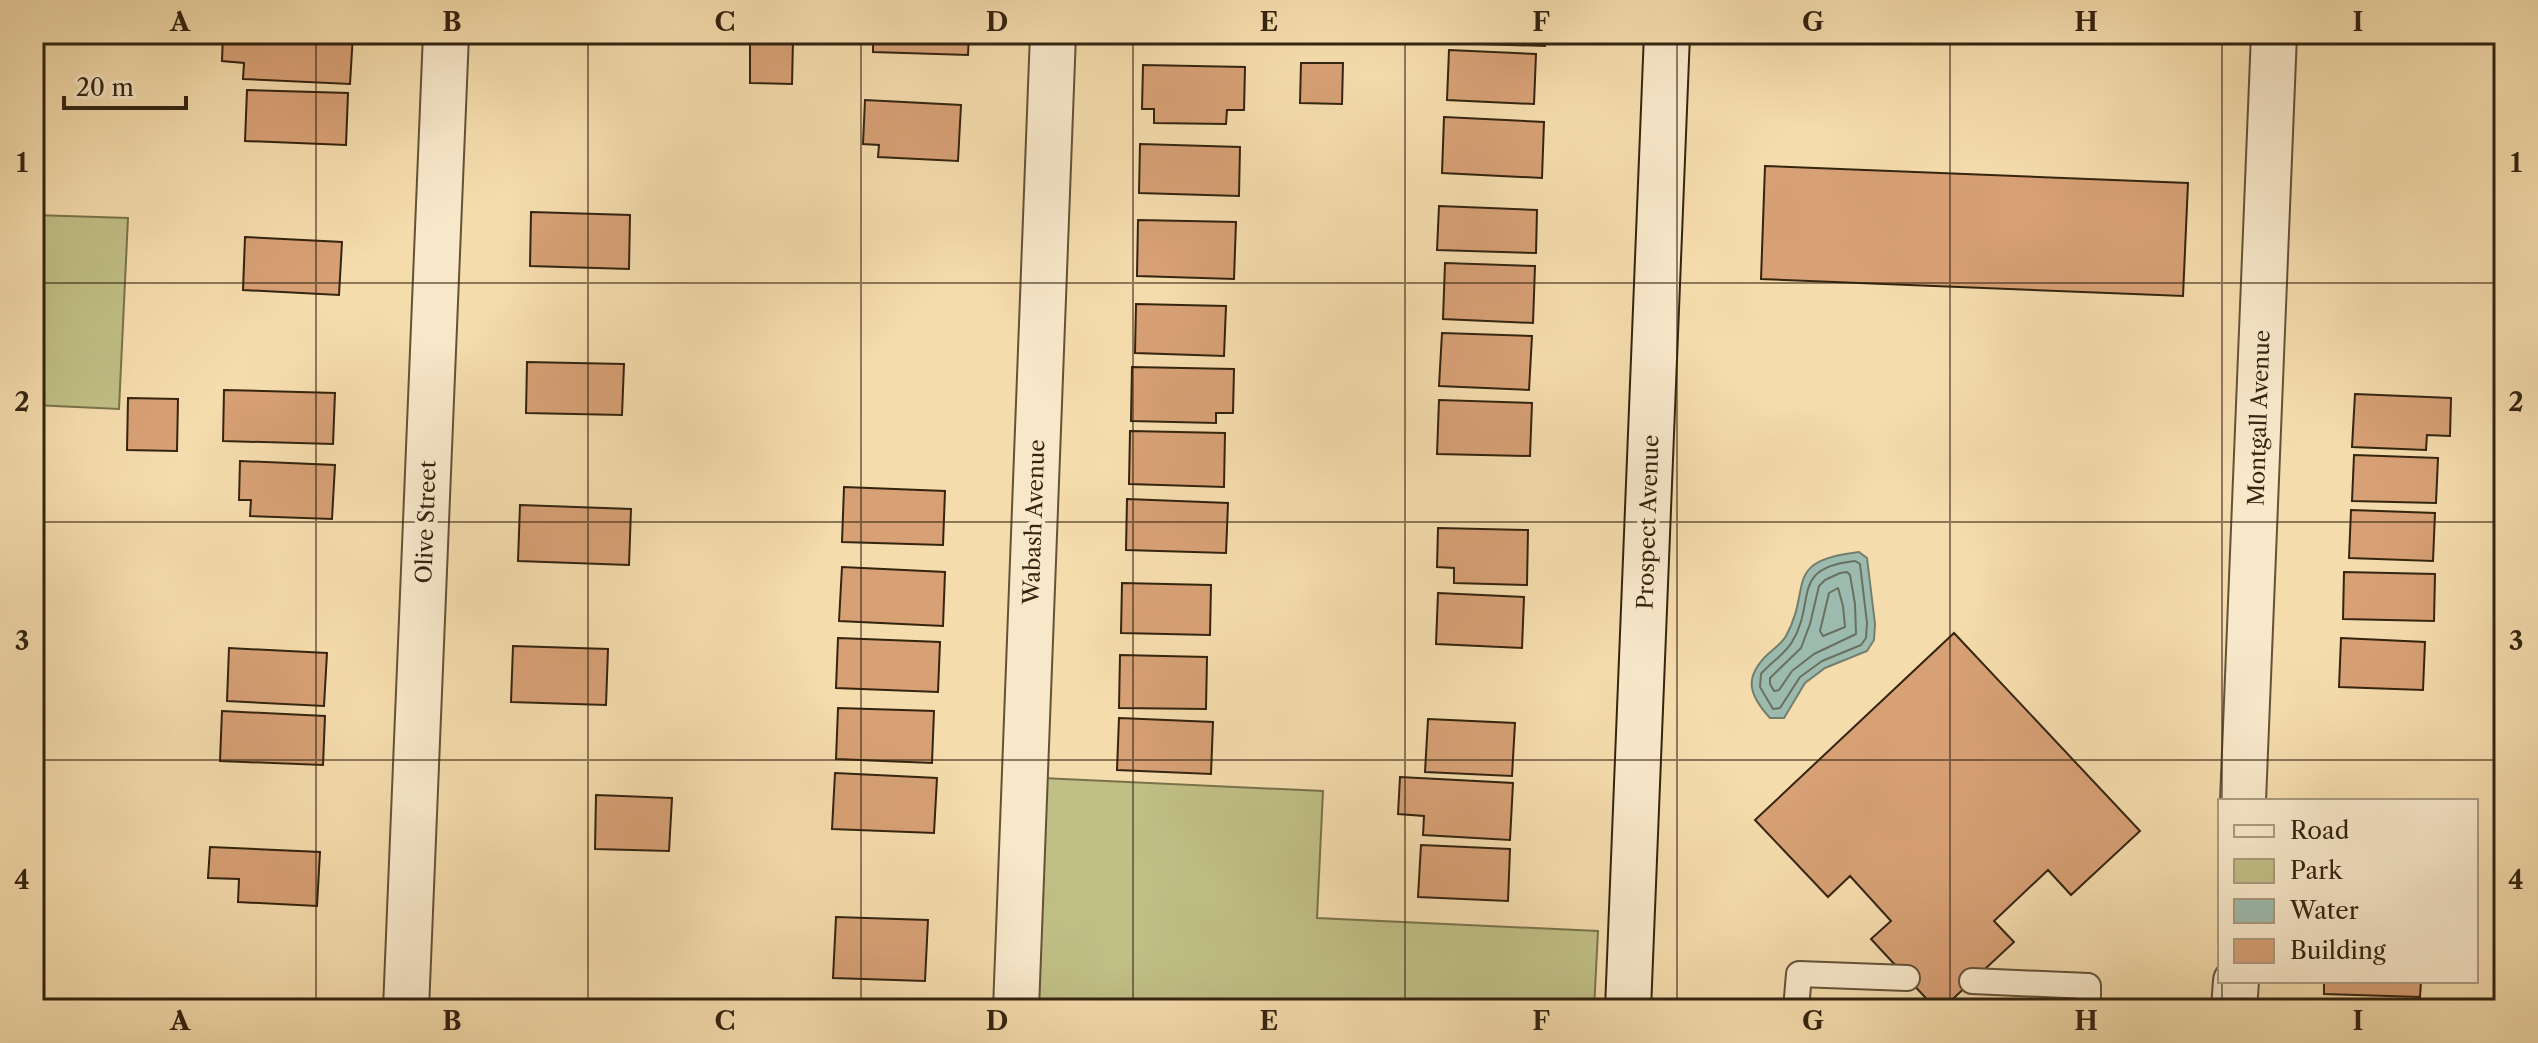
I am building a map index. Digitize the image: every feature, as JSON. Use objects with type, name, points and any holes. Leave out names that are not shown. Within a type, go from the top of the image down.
[{"type":"street","name":"Olive Street","points":[[406,1009],[446,34]]},
{"type":"street","name":"Wabash Avenue","points":[[1016,1009],[1053,34]]},
{"type":"street","name":"Prospect Avenue","points":[[1628,1009],[1667,34]]},
{"type":"street","name":"Montgall Avenue","points":[[2243,799],[2274,34]]},
{"type":"street","points":[[2234,1009],[2236,983]]},
{"type":"lane","points":[[1796,1009],[1799,974],[1907,978]]},
{"type":"lane","points":[[1972,981],[2088,986],[2088,1009]]},
{"type":"green space","points":[[34,215],[128,218],[119,409],[34,405]]},
{"type":"green space","points":[[1042,778],[1323,791],[1317,918],[1598,931],[1594,1009],[1031,1009]]},
{"type":"water","points":[[1859,552],[1867,558],[1874,640],[1867,651],[1825,668],[1805,683],[1784,718],[1770,718],[1753,693],[1752,678],[1760,662],[1786,636],[1794,619],[1803,579],[1818,562]]},
{"type":"building","points":[[223,34],[353,34],[350,84],[243,79],[244,63],[222,61]]},
{"type":"building","points":[[873,34],[969,34],[968,55],[873,52]]},
{"type":"building","points":[[1144,34],[1245,34],[1245,39],[1143,37]]},
{"type":"building","points":[[1450,34],[1546,34],[1545,46],[1449,43]]},
{"type":"building","points":[[750,39],[793,40],[792,84],[750,83]]},
{"type":"building","points":[[1449,50],[1536,54],[1534,104],[1447,100]]},
{"type":"building","points":[[1301,63],[1343,63],[1342,104],[1300,103]]},
{"type":"building","points":[[1143,65],[1245,67],[1244,110],[1227,110],[1226,124],[1154,123],[1154,109],[1142,109]]},
{"type":"building","points":[[247,90],[348,93],[346,145],[245,141]]},
{"type":"building","points":[[865,100],[961,105],[958,161],[878,157],[879,145],[863,144]]},
{"type":"building","points":[[1444,117],[1544,122],[1542,178],[1442,173]]},
{"type":"building","points":[[1140,144],[1240,147],[1239,196],[1139,193]]},
{"type":"building","points":[[1765,166],[2188,183],[2183,296],[1761,279]]},
{"type":"building","points":[[1439,206],[1537,210],[1536,253],[1437,250]]},
{"type":"building","points":[[531,212],[630,215],[629,269],[530,266]]},
{"type":"building","points":[[1138,220],[1236,222],[1234,279],[1137,276]]},
{"type":"building","points":[[245,237],[342,242],[339,295],[243,290]]},
{"type":"building","points":[[1445,263],[1535,266],[1533,323],[1443,319]]},
{"type":"building","points":[[1136,304],[1226,306],[1224,356],[1135,353]]},
{"type":"building","points":[[1442,333],[1532,336],[1529,390],[1439,386]]},
{"type":"building","points":[[527,362],[624,364],[622,415],[526,413]]},
{"type":"building","points":[[1132,367],[1234,369],[1233,413],[1216,413],[1216,423],[1131,421]]},
{"type":"building","points":[[224,390],[335,393],[333,444],[223,441]]},
{"type":"building","points":[[2355,394],[2451,398],[2450,436],[2427,435],[2426,450],[2352,447]]},
{"type":"building","points":[[128,398],[178,399],[177,451],[127,450]]},
{"type":"building","points":[[1439,400],[1532,403],[1530,456],[1437,454]]},
{"type":"building","points":[[1130,431],[1225,433],[1224,487],[1129,484]]},
{"type":"building","points":[[2354,455],[2438,458],[2436,503],[2352,501]]},
{"type":"building","points":[[240,461],[335,465],[332,519],[250,516],[251,500],[239,500]]},
{"type":"building","points":[[844,487],[945,491],[943,545],[842,542]]},
{"type":"building","points":[[1127,499],[1228,503],[1226,553],[1126,550]]},
{"type":"building","points":[[520,505],[631,509],[629,565],[518,561]]},
{"type":"building","points":[[2351,510],[2435,513],[2433,561],[2349,558]]},
{"type":"building","points":[[1438,528],[1528,530],[1527,585],[1454,583],[1454,568],[1437,567]]},
{"type":"building","points":[[842,567],[945,572],[943,626],[839,621]]},
{"type":"building","points":[[2344,572],[2435,574],[2434,621],[2343,619]]},
{"type":"building","points":[[1122,583],[1211,585],[1210,635],[1121,633]]},
{"type":"building","points":[[1438,593],[1524,597],[1522,648],[1436,644]]},
{"type":"building","points":[[1954,633],[2140,831],[2071,895],[2048,870],[1994,921],[2014,942],[1942,1009],[1936,1009],[1871,939],[1891,921],[1850,876],[1828,897],[1755,820]]},
{"type":"building","points":[[838,638],[940,642],[938,692],[836,688]]},
{"type":"building","points":[[2341,638],[2425,642],[2423,690],[2339,687]]},
{"type":"building","points":[[513,646],[608,649],[606,705],[511,702]]},
{"type":"building","points":[[229,648],[327,653],[324,706],[227,701]]},
{"type":"building","points":[[1120,655],[1207,657],[1206,709],[1119,708]]},
{"type":"building","points":[[838,708],[934,711],[932,763],[836,759]]},
{"type":"building","points":[[222,711],[325,716],[323,765],[220,761]]},
{"type":"building","points":[[1119,718],[1213,722],[1211,774],[1117,770]]},
{"type":"building","points":[[1428,719],[1515,723],[1512,776],[1425,772]]},
{"type":"building","points":[[835,773],[937,778],[934,833],[832,829]]},
{"type":"building","points":[[1400,777],[1513,783],[1510,840],[1423,835],[1424,816],[1398,814]]},
{"type":"building","points":[[596,795],[672,798],[669,851],[595,849]]},
{"type":"building","points":[[1421,845],[1510,849],[1508,901],[1418,897]]},
{"type":"building","points":[[210,847],[320,852],[317,906],[238,902],[239,879],[208,878]]},
{"type":"building","points":[[836,917],[928,920],[925,981],[833,978]]},
{"type":"building","points":[[2324,983],[2421,983],[2420,997],[2324,994]]}]
